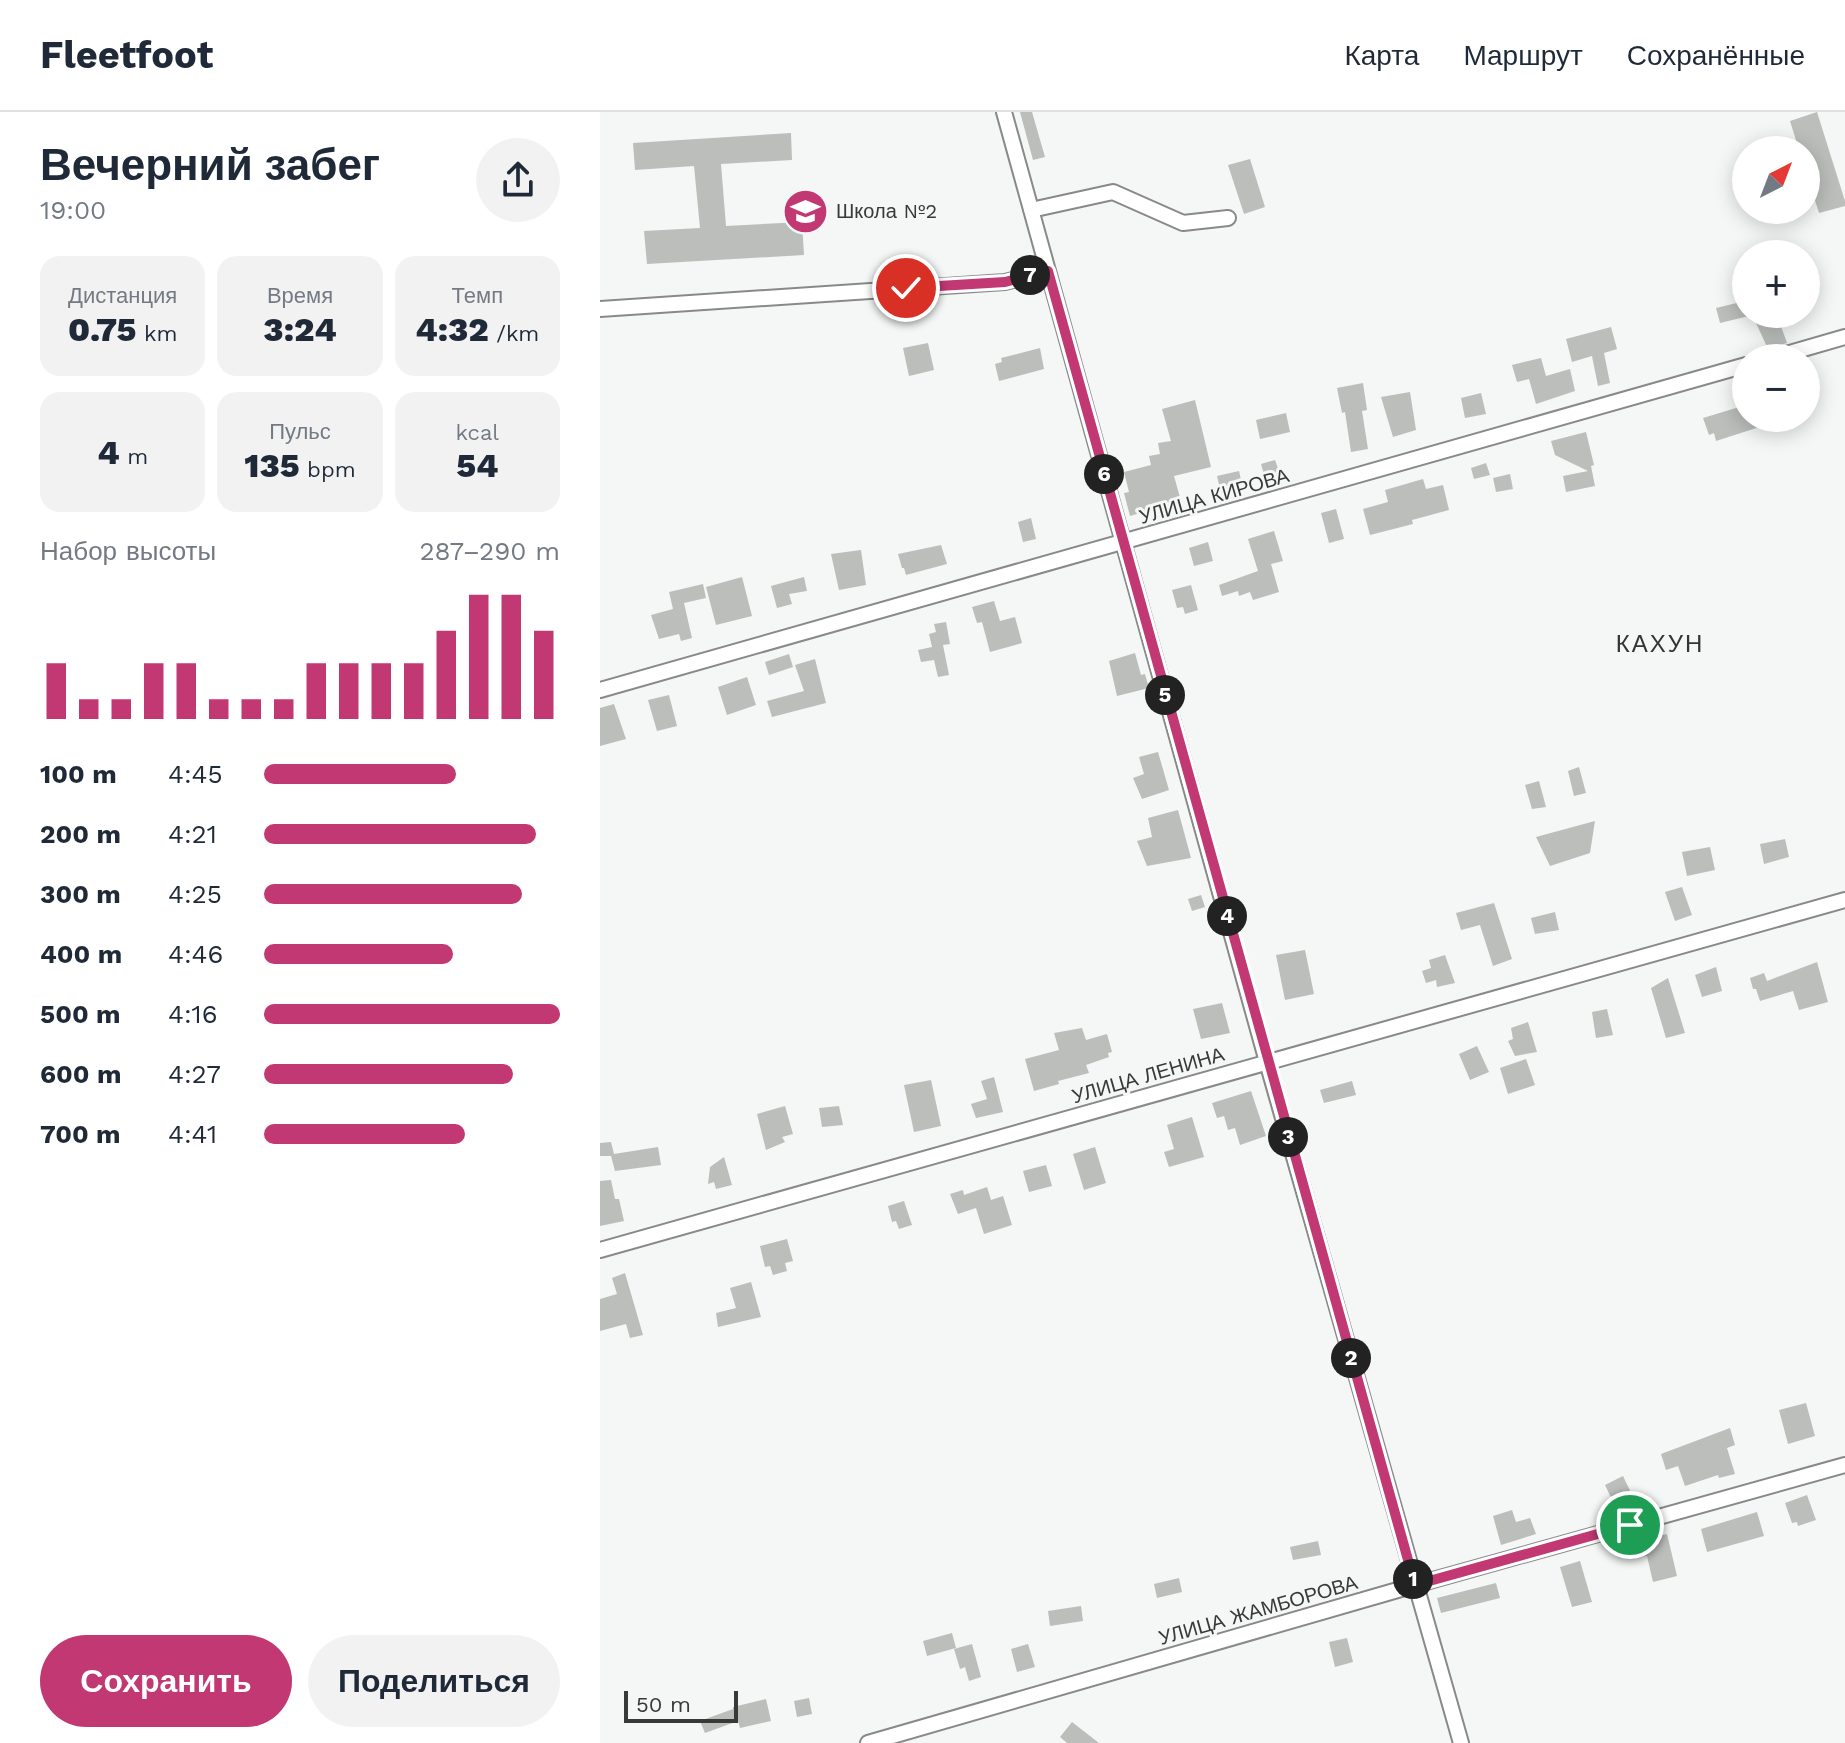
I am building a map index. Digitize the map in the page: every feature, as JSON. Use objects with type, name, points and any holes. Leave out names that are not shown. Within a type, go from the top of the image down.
[{"type":"street","points":[[1004,112],[1267,1062],[1461,1743]]},
{"type":"street","points":[[1031,210],[1113,192],[1183,223],[1228,218]]},
{"type":"street","points":[[600,309],[1005,282],[1048,271]]},
{"type":"street","points":[[1820,344],[1845,337]]},
{"type":"street","name":"УЛИЦА КИРОВА","points":[[600,690],[1732,369]]},
{"type":"street","name":"УЛИЦА ЛЕНИНА","points":[[600,1250],[1845,900]]},
{"type":"street","name":"УЛИЦА ЖАМБОРОВА","points":[[868,1743],[1845,1465]]},
{"type":"building","points":[[1020,112],[1032,112],[1045,157],[1033,160]]},
{"type":"building","points":[[1817,112],[1845,206],[1820,213],[1820,136],[1795,136],[1790,121]]},
{"type":"building","points":[[791,133],[792,160],[721,164],[726,226],[802,222],[804,255],[647,264],[644,231],[700,228],[694,166],[635,170],[633,143]]},
{"type":"building","points":[[1250,159],[1265,207],[1244,214],[1228,165]]},
{"type":"building","points":[[1732,304],[1732,320],[1720,323],[1716,308]]},
{"type":"building","points":[[1611,327],[1617,349],[1604,353],[1610,383],[1598,386],[1592,356],[1572,362],[1566,339]]},
{"type":"building","points":[[1758,328],[1782,328],[1787,343],[1766,344]]},
{"type":"building","points":[[928,343],[934,370],[909,376],[903,348]]},
{"type":"building","points":[[1040,348],[1044,369],[999,381],[995,364],[1002,362],[1001,358]]},
{"type":"building","points":[[1541,358],[1546,376],[1570,369],[1575,391],[1536,404],[1529,379],[1517,382],[1512,365]]},
{"type":"building","points":[[1363,383],[1367,410],[1362,411],[1368,449],[1351,452],[1345,412],[1342,413],[1337,388]]},
{"type":"building","points":[[1410,392],[1416,430],[1393,437],[1381,397]]},
{"type":"building","points":[[1481,393],[1486,414],[1465,418],[1461,398]]},
{"type":"building","points":[[1195,400],[1211,467],[1174,476],[1181,501],[1130,516],[1124,493],[1129,492],[1124,472],[1151,465],[1149,456],[1160,454],[1158,443],[1171,441],[1162,409]]},
{"type":"building","points":[[1732,409],[1732,432],[1744,432],[1716,441],[1714,433],[1709,435],[1703,418]]},
{"type":"building","points":[[1286,413],[1290,432],[1260,439],[1256,420]]},
{"type":"building","points":[[1586,432],[1594,465],[1591,466],[1595,486],[1566,492],[1563,476],[1588,471],[1555,455],[1551,441]]},
{"type":"building","points":[[1275,460],[1280,474],[1265,478],[1261,464]]},
{"type":"building","points":[[1486,463],[1490,475],[1474,479],[1471,468]]},
{"type":"building","points":[[1239,471],[1242,484],[1220,489],[1217,476]]},
{"type":"building","points":[[1510,474],[1513,489],[1496,492],[1493,478]]},
{"type":"building","points":[[1423,479],[1426,489],[1443,485],[1449,510],[1412,520],[1413,524],[1370,535],[1363,509],[1388,502],[1385,490]]},
{"type":"building","points":[[1336,509],[1344,539],[1329,543],[1321,513]]},
{"type":"building","points":[[1031,518],[1036,539],[1023,542],[1018,522]]},
{"type":"building","points":[[1274,531],[1283,561],[1271,564],[1279,592],[1253,600],[1250,592],[1239,596],[1238,591],[1222,596],[1219,585],[1258,571],[1248,539]]},
{"type":"building","points":[[1208,542],[1213,561],[1194,566],[1189,548]]},
{"type":"building","points":[[941,545],[947,564],[906,575],[898,554]]},
{"type":"building","points":[[861,550],[866,585],[839,590],[831,554]]},
{"type":"building","points":[[742,577],[752,616],[716,625],[706,587]]},
{"type":"building","points":[[804,577],[807,591],[789,594],[792,604],[777,608],[771,586]]},
{"type":"building","points":[[703,584],[706,598],[684,603],[692,638],[681,641],[679,634],[659,639],[651,615],[673,609],[669,592]]},
{"type":"building","points":[[1191,585],[1198,610],[1185,614],[1183,607],[1177,608],[1172,590]]},
{"type":"building","points":[[994,601],[1000,621],[1015,617],[1022,643],[990,652],[982,622],[977,623],[972,607]]},
{"type":"building","points":[[946,622],[950,644],[943,645],[949,675],[938,677],[934,660],[921,662],[918,650],[932,647],[929,634],[936,632],[934,624]]},
{"type":"building","points":[[1135,653],[1141,675],[1145,674],[1149,688],[1117,696],[1109,661]]},
{"type":"building","points":[[789,654],[793,667],[769,675],[765,662]]},
{"type":"building","points":[[815,659],[826,703],[772,717],[767,701],[804,691],[795,665]]},
{"type":"building","points":[[747,677],[756,705],[727,715],[718,687]]},
{"type":"building","points":[[669,695],[677,726],[657,731],[648,700]]},
{"type":"building","points":[[614,704],[626,739],[600,746],[600,708]]},
{"type":"building","points":[[1158,752],[1169,790],[1142,799],[1133,778],[1144,774],[1139,757]]},
{"type":"building","points":[[1579,767],[1586,793],[1574,796],[1568,771]]},
{"type":"building","points":[[1539,781],[1546,807],[1532,809],[1525,785]]},
{"type":"building","points":[[1178,810],[1191,858],[1147,866],[1137,841],[1152,837],[1148,818]]},
{"type":"building","points":[[1595,821],[1590,853],[1550,866],[1536,837]]},
{"type":"building","points":[[1785,839],[1789,857],[1764,864],[1760,844]]},
{"type":"building","points":[[1710,847],[1715,870],[1687,876],[1682,852]]},
{"type":"building","points":[[1682,887],[1692,915],[1675,921],[1665,892]]},
{"type":"building","points":[[1201,895],[1205,907],[1192,911],[1188,899]]},
{"type":"building","points":[[1494,903],[1512,959],[1493,966],[1480,925],[1461,930],[1456,913]]},
{"type":"building","points":[[1555,912],[1559,930],[1535,934],[1531,918]]},
{"type":"building","points":[[1305,950],[1314,994],[1285,1000],[1276,955]]},
{"type":"building","points":[[1445,955],[1455,983],[1437,987],[1436,980],[1426,983],[1422,971],[1431,968],[1429,960]]},
{"type":"building","points":[[1817,962],[1828,1002],[1799,1010],[1793,991],[1760,1001],[1756,989],[1753,989],[1750,978],[1764,973],[1767,981]]},
{"type":"building","points":[[1716,967],[1722,991],[1702,997],[1695,975]]},
{"type":"building","points":[[1668,978],[1685,1033],[1666,1038],[1651,988]]},
{"type":"building","points":[[1222,1003],[1230,1033],[1201,1039],[1193,1009]]},
{"type":"building","points":[[1607,1009],[1613,1035],[1596,1038],[1592,1012]]},
{"type":"building","points":[[1528,1022],[1537,1052],[1515,1056],[1508,1041],[1513,1039],[1511,1028]]},
{"type":"building","points":[[1082,1028],[1086,1040],[1107,1034],[1112,1052],[1108,1053],[1109,1057],[1086,1065],[1089,1073],[1034,1091],[1025,1059],[1059,1050],[1054,1033]]},
{"type":"building","points":[[1477,1046],[1489,1072],[1470,1080],[1459,1054]]},
{"type":"building","points":[[1526,1059],[1535,1085],[1508,1094],[1500,1068]]},
{"type":"building","points":[[994,1077],[1003,1112],[976,1118],[971,1104],[987,1099],[981,1081]]},
{"type":"building","points":[[931,1080],[941,1126],[914,1132],[904,1085]]},
{"type":"building","points":[[1352,1081],[1356,1095],[1324,1103],[1320,1090]]},
{"type":"building","points":[[1251,1091],[1266,1136],[1240,1145],[1235,1128],[1228,1130],[1224,1116],[1217,1118],[1212,1103]]},
{"type":"building","points":[[785,1106],[793,1134],[782,1137],[785,1142],[766,1150],[757,1114]]},
{"type":"building","points":[[839,1106],[843,1125],[822,1127],[819,1108]]},
{"type":"building","points":[[1192,1117],[1204,1157],[1169,1167],[1164,1152],[1174,1149],[1167,1125]]},
{"type":"building","points":[[611,1142],[614,1154],[658,1147],[661,1165],[615,1171],[611,1156],[600,1156],[600,1143]]},
{"type":"building","points":[[1095,1147],[1106,1183],[1084,1190],[1073,1154]]},
{"type":"building","points":[[724,1157],[732,1185],[716,1189],[714,1182],[708,1184],[710,1167]]},
{"type":"building","points":[[1046,1165],[1052,1186],[1029,1192],[1023,1171]]},
{"type":"building","points":[[611,1180],[624,1221],[600,1226],[600,1181]]},
{"type":"building","points":[[987,1187],[991,1200],[1003,1196],[1012,1225],[984,1234],[976,1208],[958,1214],[950,1194],[963,1190],[964,1195]]},
{"type":"building","points":[[904,1201],[912,1225],[899,1229],[896,1221],[892,1222],[888,1206]]},
{"type":"building","points":[[787,1239],[793,1261],[785,1263],[787,1271],[773,1275],[770,1266],[765,1267],[760,1246]]},
{"type":"building","points":[[625,1273],[643,1335],[630,1338],[626,1324],[600,1331],[600,1299],[617,1294],[612,1278]]},
{"type":"building","points":[[751,1282],[761,1317],[718,1327],[716,1313],[736,1308],[730,1288]]},
{"type":"building","points":[[1806,1403],[1815,1436],[1788,1444],[1779,1410]]},
{"type":"building","points":[[1730,1428],[1735,1445],[1727,1448],[1735,1474],[1719,1478],[1718,1475],[1685,1486],[1678,1466],[1666,1470],[1661,1454]]},
{"type":"building","points":[[1623,1476],[1633,1497],[1615,1506],[1605,1485]]},
{"type":"building","points":[[1807,1495],[1816,1520],[1798,1526],[1797,1522],[1792,1523],[1785,1503]]},
{"type":"building","points":[[1512,1510],[1516,1522],[1530,1518],[1536,1534],[1501,1545],[1493,1516]]},
{"type":"building","points":[[1757,1512],[1764,1536],[1707,1552],[1701,1529]]},
{"type":"building","points":[[1667,1534],[1677,1576],[1653,1582],[1647,1556],[1640,1557],[1636,1542]]},
{"type":"building","points":[[1318,1541],[1321,1555],[1293,1560],[1290,1547]]},
{"type":"building","points":[[1580,1561],[1592,1602],[1572,1607],[1560,1567]]},
{"type":"building","points":[[1179,1578],[1182,1592],[1157,1598],[1154,1584]]},
{"type":"building","points":[[1496,1583],[1500,1598],[1441,1613],[1437,1598]]},
{"type":"building","points":[[1081,1606],[1083,1621],[1050,1626],[1048,1611]]},
{"type":"building","points":[[952,1633],[956,1648],[927,1656],[923,1641]]},
{"type":"building","points":[[1347,1638],[1353,1662],[1335,1667],[1329,1642]]},
{"type":"building","points":[[972,1644],[981,1677],[969,1681],[965,1667],[960,1669],[954,1649]]},
{"type":"building","points":[[1028,1644],[1035,1667],[1017,1672],[1011,1649]]},
{"type":"building","points":[[809,1698],[812,1714],[797,1717],[794,1701]]},
{"type":"building","points":[[766,1699],[771,1721],[740,1728],[738,1721],[705,1733],[700,1721],[733,1707]]},
{"type":"building","points":[[1072,1722],[1099,1743],[1067,1743],[1060,1737]]},
{"type":"place","name":"Школа №2","points":[[805,211]]},
{"type":"district","name":"КАХУН","points":[[1660,644]]},
{"type":"route","points":[[906,288],[1005,282],[1048,271],[1415,1585],[1630,1525]]}]
